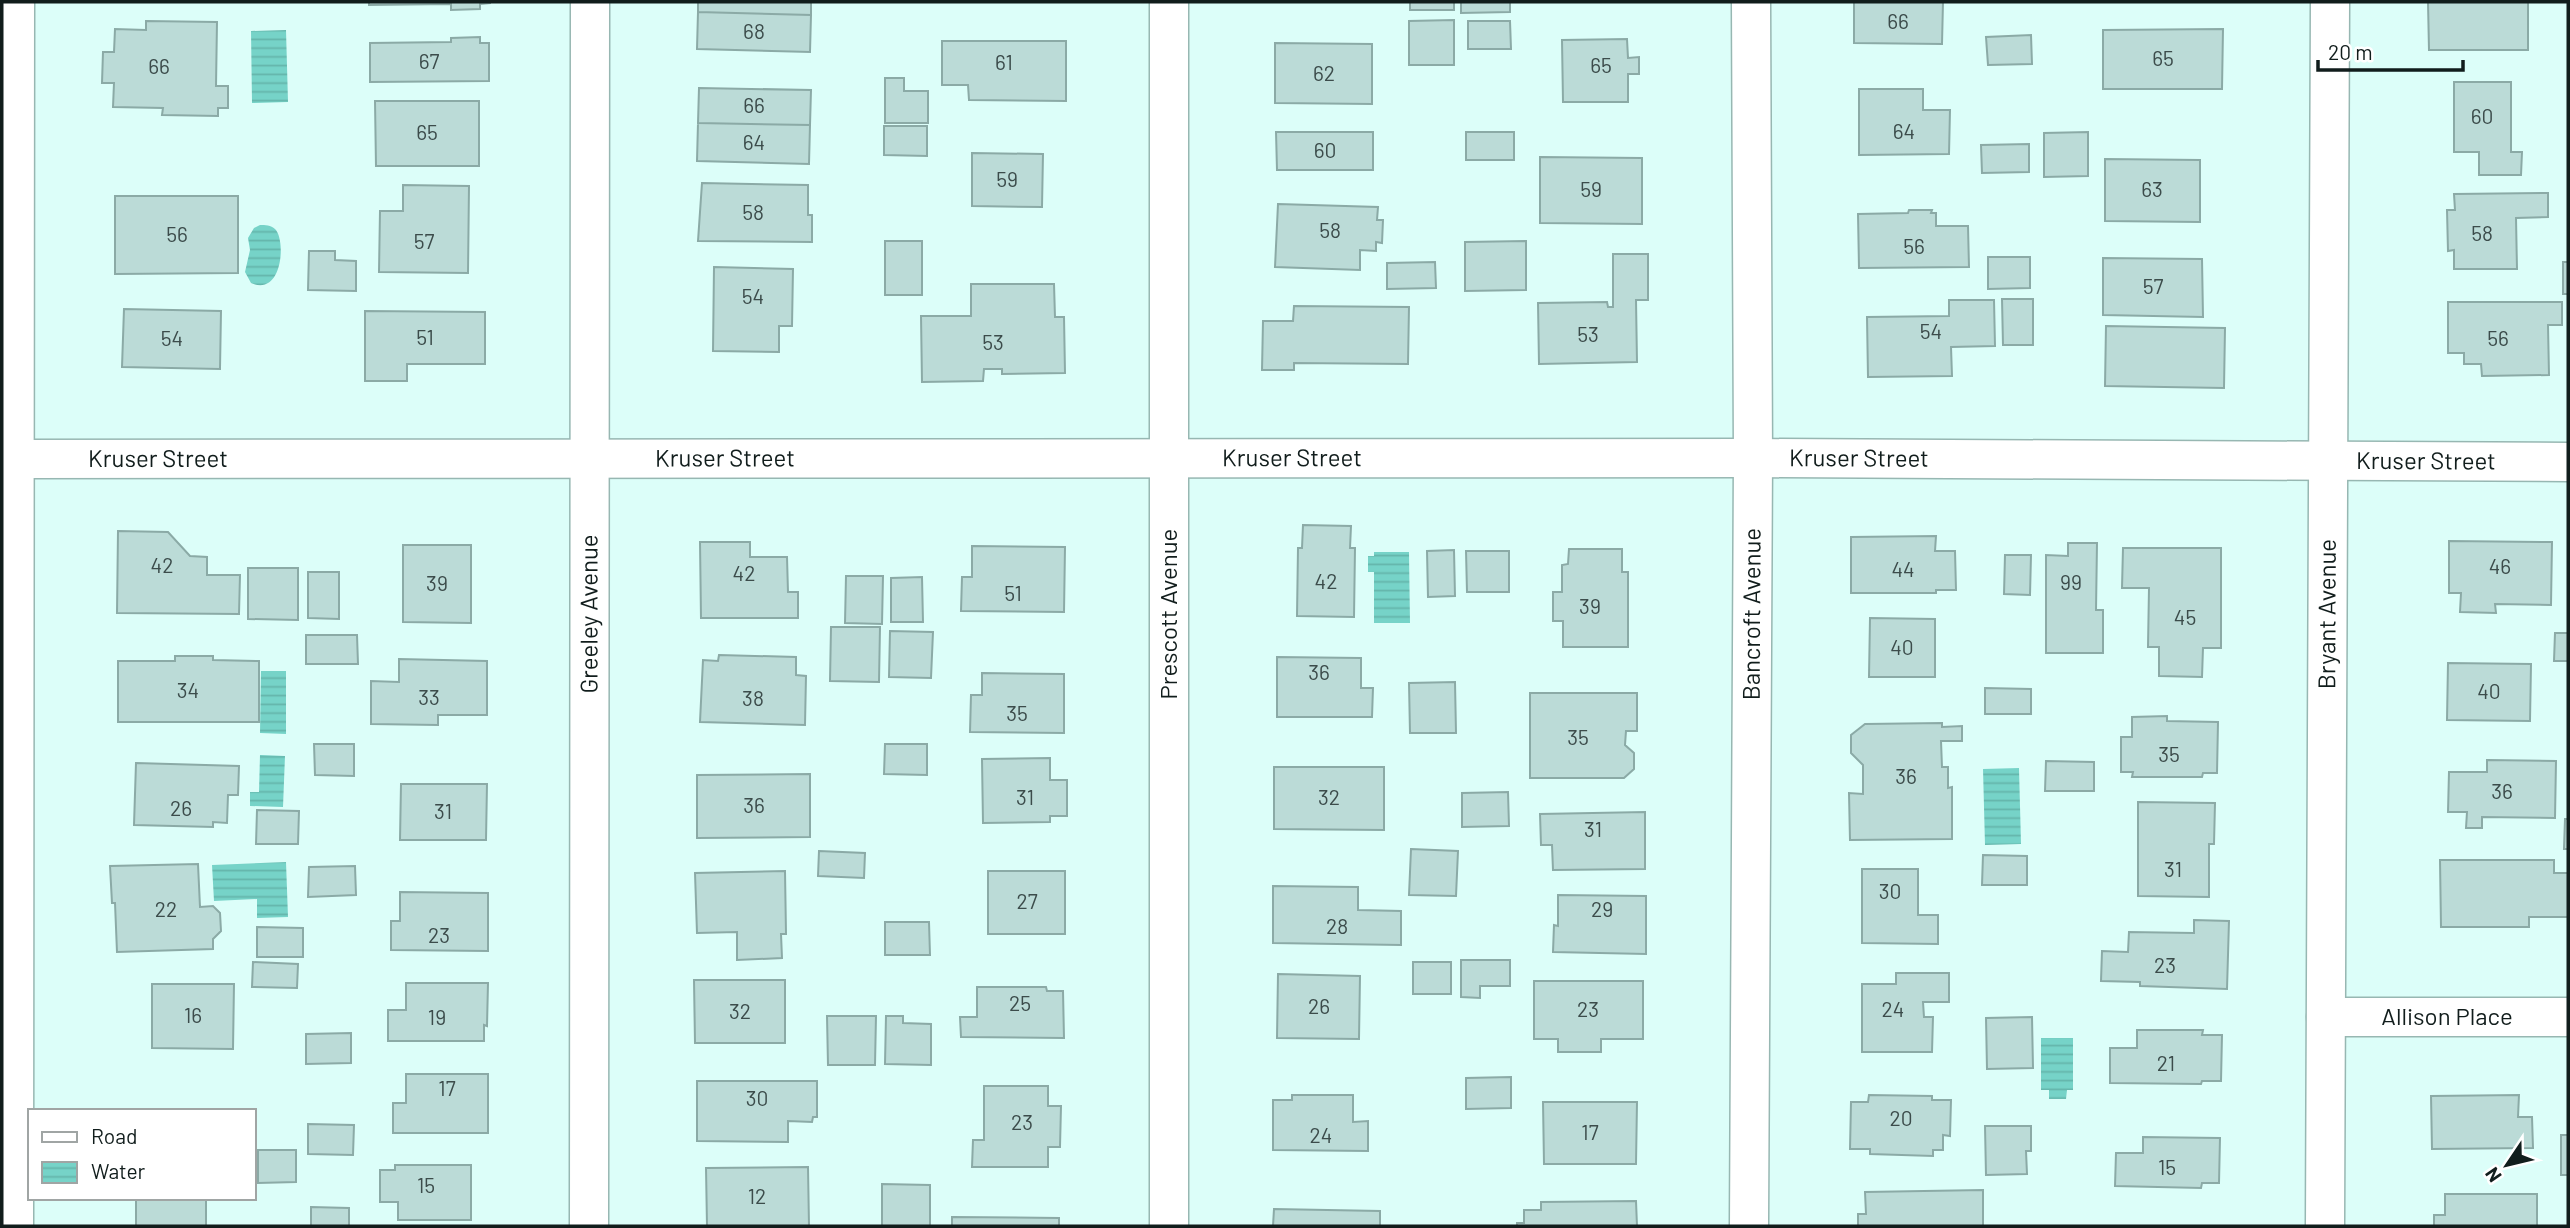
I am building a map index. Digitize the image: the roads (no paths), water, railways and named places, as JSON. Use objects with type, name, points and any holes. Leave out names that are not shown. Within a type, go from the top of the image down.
[{"type":"street","points":[[14,1226],[15,2]]},
{"type":"street","name":"Greeley Avenue","points":[[589,1226],[590,2]]},
{"type":"street","name":"Prescott Avenue","points":[[1169,2],[1169,1226]]},
{"type":"street","name":"Bancroft Avenue","points":[[1749,1226],[1753,457],[1751,2]]},
{"type":"street","name":"Bryant Avenue","points":[[2325,1226],[2330,2]]},
{"type":"street","name":"Kruser Street","points":[[16,459],[1753,457],[2568,462]]},
{"type":"street","name":"Allison Place","points":[[2326,1017],[2568,1017]]},
{"type":"water","points":[[286,30],[288,102],[252,103],[251,31]]},
{"type":"water","points":[[260,225],[275,229],[281,254],[276,275],[270,282],[262,285],[251,283],[245,272],[250,250],[248,238],[254,228]]},
{"type":"water","points":[[1374,552],[1409,552],[1410,623],[1374,623],[1374,572],[1368,572],[1368,556],[1374,556]]},
{"type":"water","points":[[261,671],[286,671],[286,734],[260,733]]},
{"type":"water","points":[[260,755],[285,756],[283,807],[250,806],[250,792],[259,792]]},
{"type":"water","points":[[2019,768],[2021,844],[1985,845],[1983,769]]},
{"type":"water","points":[[286,862],[288,917],[257,918],[257,899],[214,901],[212,865]]},
{"type":"water","points":[[2041,1038],[2073,1038],[2073,1090],[2067,1090],[2066,1099],[2049,1099],[2049,1090],[2041,1090]]}]
